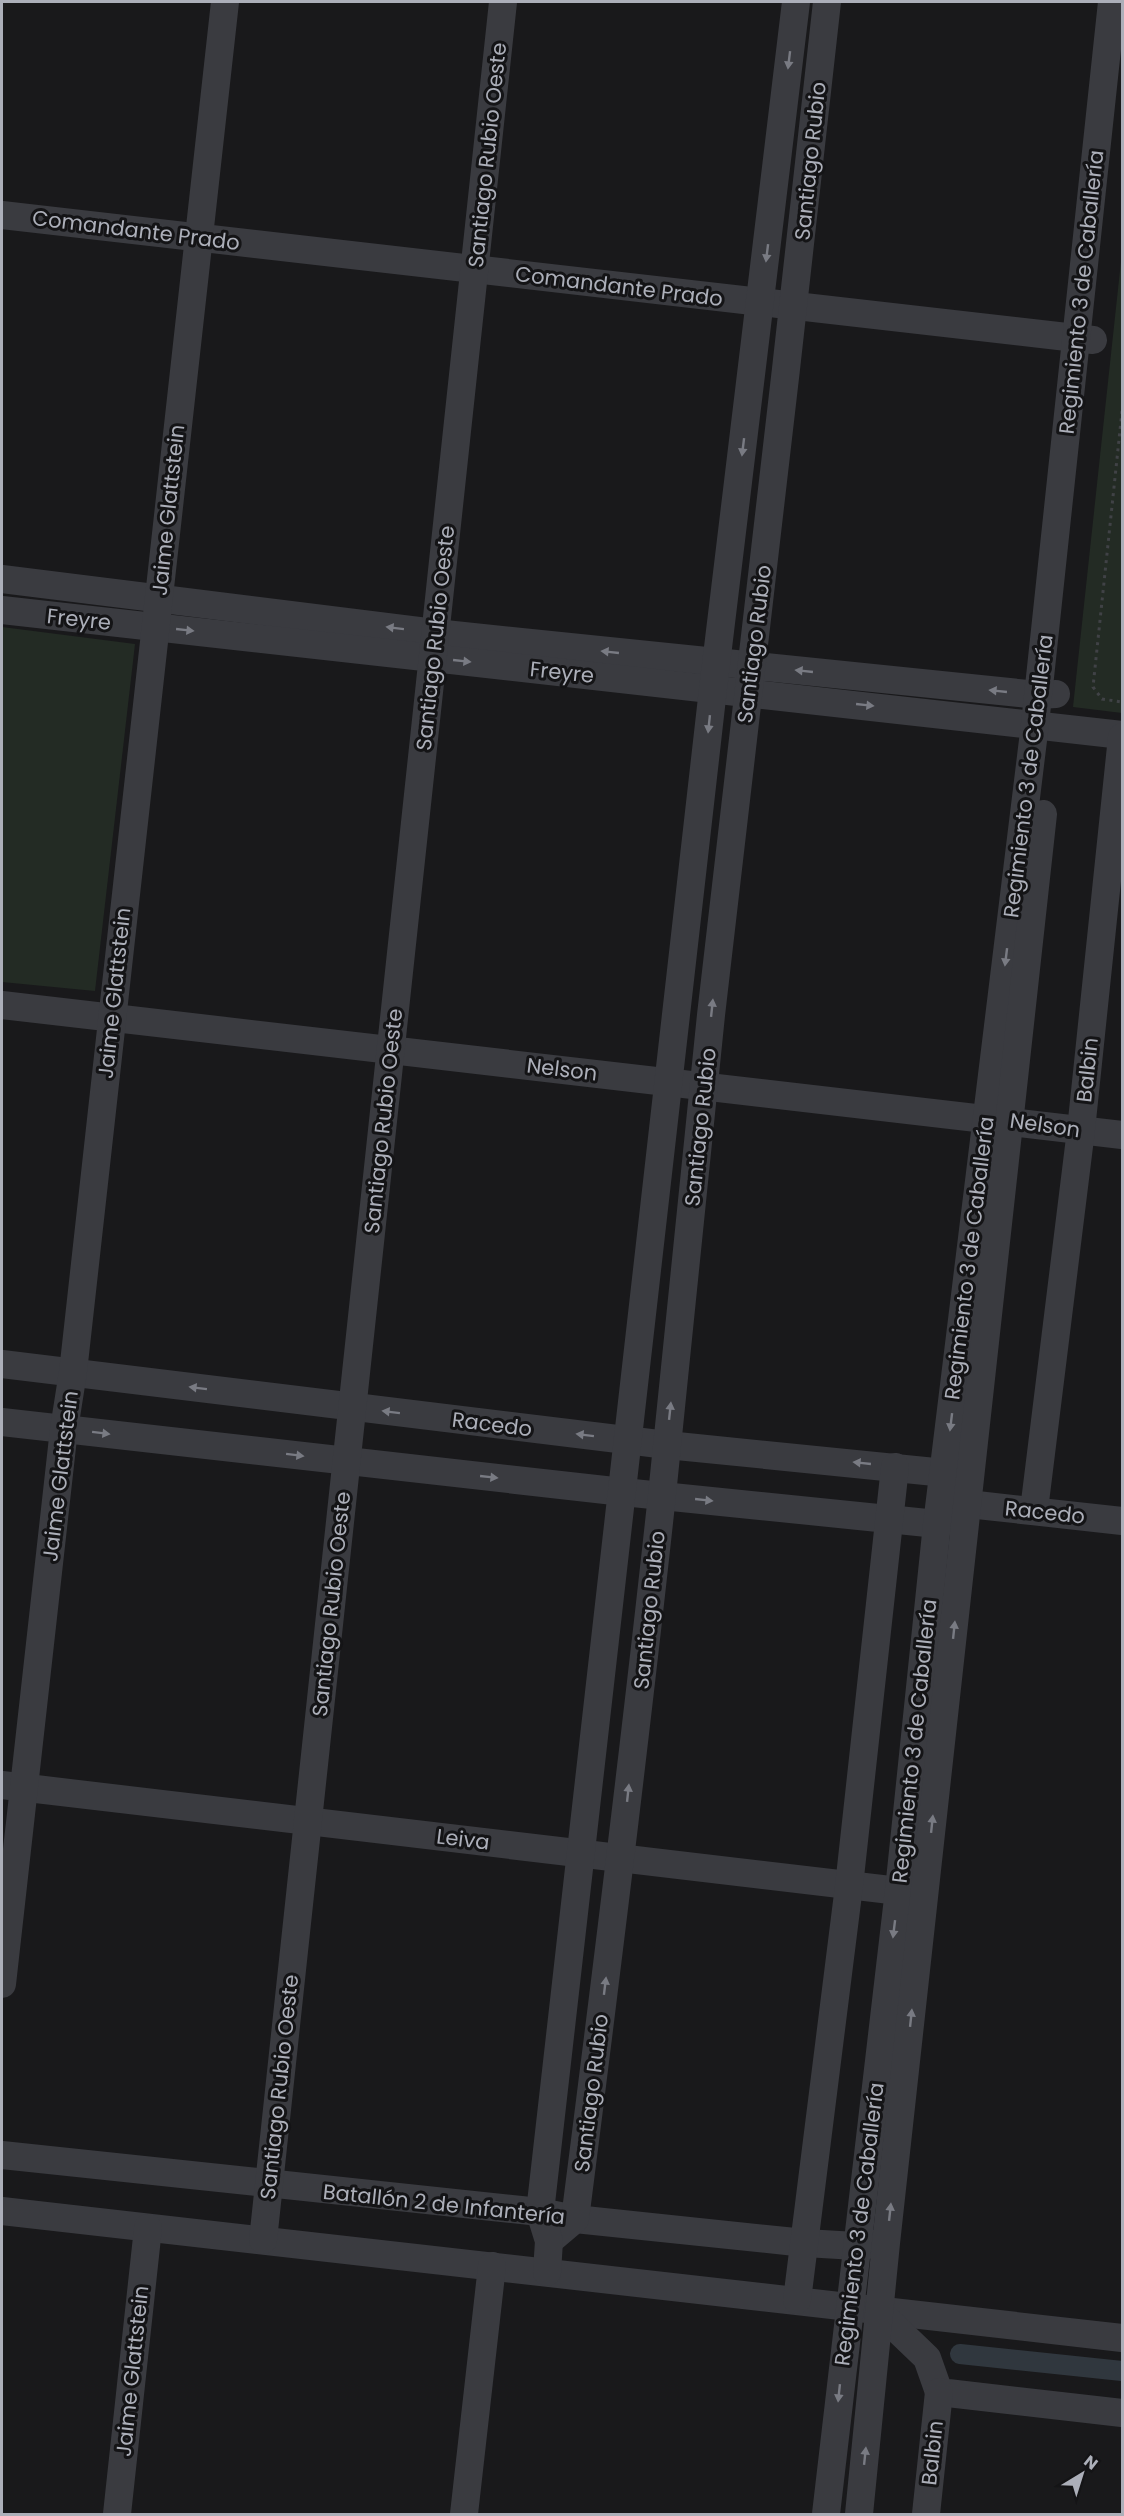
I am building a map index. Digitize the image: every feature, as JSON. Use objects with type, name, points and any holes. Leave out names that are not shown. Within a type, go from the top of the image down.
[{"type":"street","name":"Jaime Glattstein","points":[[2,1984],[13,1786],[73,1372],[225,2]]},
{"type":"street","name":"Santiago Rubio Oeste","points":[[263,2240],[267,2185],[503,2]]},
{"type":"street","name":"Santiago Rubio","points":[[547,2272],[549,2241],[540,2212],[714,676],[796,2]]},
{"type":"street","name":"Santiago Rubio","points":[[575,2218],[621,1857],[749,679],[795,305],[827,2]]},
{"type":"street","name":"Regimiento 3 de Caballería","points":[[859,2514],[886,2243],[937,1524],[998,1119],[1044,725],[1084,338],[1112,2]]},
{"type":"street","name":"Regimiento 3 de Caballería","points":[[1084,338],[1122,72]]},
{"type":"street","name":"Comandante Prado","points":[[2,214],[1084,338]]},
{"type":"street","name":"Freyre","points":[[2,579],[158,598],[434,645]]},
{"type":"street","name":"Freyre","points":[[2,610],[154,627],[434,645],[749,679],[1047,694]]},
{"type":"street","name":"Freyre","points":[[749,679],[1122,736]]},
{"type":"street","name":"Balbin","points":[[1034,1510],[1081,1130],[1122,736]]},
{"type":"street","name":"Nelson","points":[[2,1005],[1122,1134]]},
{"type":"street","name":"Regimiento 3 de Caballería","points":[[826,2514],[856,2246],[912,1892],[968,1504],[998,1119]]},
{"type":"street","name":"Racedo","points":[[2,1364],[629,1440],[945,1473]]},
{"type":"street","points":[[2,1422],[623,1492],[937,1524],[968,1504],[945,1473]]},
{"type":"street","points":[[797,2300],[849,1886],[895,1467]]},
{"type":"street","name":"Racedo","points":[[968,1504],[1122,1521]]},
{"type":"street","name":"Leiva","points":[[13,1786],[912,1892]]},
{"type":"street","name":"Batallón 2 de Infantería","points":[[2,2155],[267,2185],[540,2212],[575,2218],[805,2243],[856,2246],[886,2243]]},
{"type":"street","points":[[2,2211],[1122,2338]]},
{"type":"street","points":[[549,2241],[575,2218]]},
{"type":"street","name":"Jaime Glattstein","points":[[117,2514],[148,2228]]},
{"type":"street","points":[[464,2514],[492,2266]]},
{"type":"street","points":[[879,2312],[927,2358],[939,2392],[1122,2413]]},
{"type":"street","name":"Balbin","points":[[926,2514],[939,2392]]},
{"type":"path","points":[[1122,411],[1093,687],[1102,699],[1122,702]]},
{"type":"shaded area","points":[[1122,252],[1122,713],[1073,707]]},
{"type":"shaded area","points":[[2,627],[135,644],[95,991],[2,982]]},
{"type":"waterway","points":[[960,2354],[1122,2371]]}]
